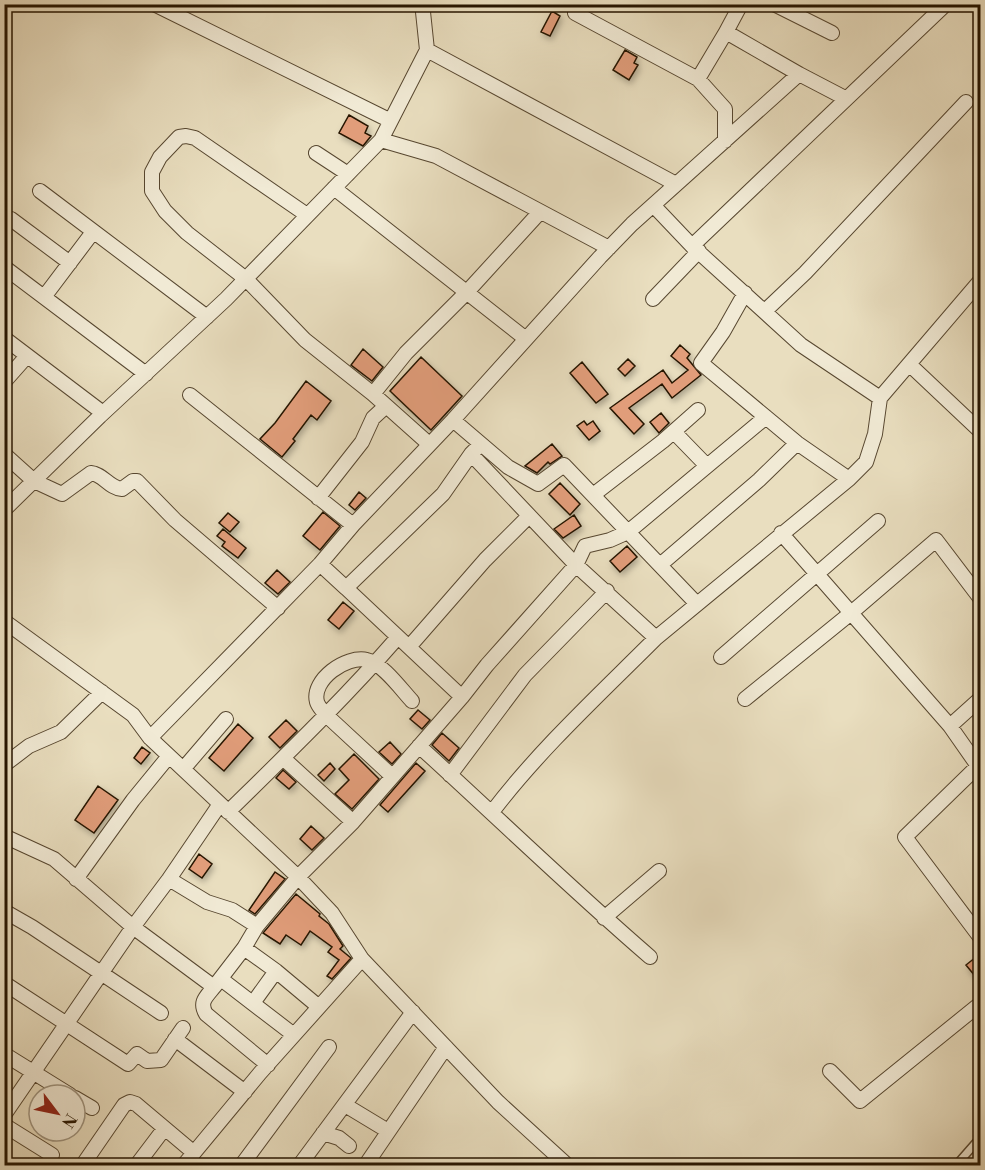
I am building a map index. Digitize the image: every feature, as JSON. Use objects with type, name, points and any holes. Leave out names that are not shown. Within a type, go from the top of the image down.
[{"type":"street","points":[[154,4],[389,120]]},
{"type":"street","points":[[579,4],[575,14],[698,79],[725,109],[725,141]]},
{"type":"street","points":[[774,4],[832,33]]},
{"type":"street","points":[[653,299],[695,248],[845,98],[946,4]]},
{"type":"street","points":[[698,79],[726,32],[736,6]]},
{"type":"street","points":[[4,510],[246,279],[381,140],[389,120],[427,50],[422,7]]},
{"type":"street","points":[[726,32],[845,98]]},
{"type":"street","points":[[427,50],[676,184]]},
{"type":"street","points":[[150,738],[320,564],[353,525],[453,420],[609,248],[653,205],[799,74]]},
{"type":"street","points":[[765,311],[805,273],[966,102]]},
{"type":"street","points":[[307,215],[195,138],[179,137],[160,157],[152,172],[152,191],[165,211],[187,233],[246,279],[305,340],[373,394],[429,444]]},
{"type":"street","points":[[381,140],[436,156],[609,248]]},
{"type":"street","points":[[316,153],[348,174]]},
{"type":"street","points":[[334,188],[526,339]]},
{"type":"street","points":[[39,191],[207,317]]},
{"type":"street","points":[[653,205],[695,248],[801,345],[880,398]]},
{"type":"street","points":[[373,394],[406,353],[467,292],[540,212]]},
{"type":"street","points":[[10,219],[70,263]]},
{"type":"street","points":[[44,297],[93,232]]},
{"type":"street","points":[[4,267],[146,374]]},
{"type":"street","points":[[492,812],[579,714],[656,639],[781,533],[849,479],[866,462],[875,434],[880,398],[981,281]]},
{"type":"street","points":[[746,293],[701,363],[797,443],[849,479]]},
{"type":"street","points":[[4,338],[103,414]]},
{"type":"street","points":[[4,382],[27,356]]},
{"type":"street","points":[[909,364],[981,430]]},
{"type":"street","points":[[190,395],[353,525]]},
{"type":"street","points":[[318,498],[362,442],[373,418],[386,406]]},
{"type":"street","points":[[593,495],[674,432],[698,410]]},
{"type":"street","points":[[268,1065],[206,1014],[202,1008],[202,1002],[244,948],[257,926],[298,877],[353,822],[576,565],[585,546],[610,540],[628,532],[766,417]]},
{"type":"street","points":[[453,420],[530,516],[576,565],[607,591],[656,639]]},
{"type":"street","points":[[674,432],[707,466]]},
{"type":"street","points":[[660,566],[759,480],[797,443]]},
{"type":"street","points":[[476,449],[538,484],[564,465],[697,604]]},
{"type":"street","points":[[346,588],[443,494],[476,449]]},
{"type":"street","points":[[4,454],[34,481],[62,494],[91,473],[96,473],[117,489],[122,489],[137,481],[175,520],[278,608]]},
{"type":"street","points":[[409,647],[485,560],[530,516]]},
{"type":"street","points":[[721,657],[878,521]]},
{"type":"street","points":[[781,533],[950,726],[979,766],[905,837],[981,937]]},
{"type":"street","points":[[745,699],[936,540],[981,598]]},
{"type":"street","points":[[320,564],[462,697]]},
{"type":"street","points":[[450,775],[525,675],[607,591]]},
{"type":"street","points":[[4,621],[132,715],[150,738],[298,877],[332,913],[362,959],[498,1102],[567,1165]]},
{"type":"street","points":[[4,1115],[133,927],[224,808],[283,759],[376,663],[398,637]]},
{"type":"street","points":[[392,776],[325,714],[317,703],[317,692],[336,666],[351,659],[366,659],[376,663],[412,701]]},
{"type":"street","points":[[4,765],[29,746],[61,732],[102,692]]},
{"type":"street","points":[[950,726],[981,699]]},
{"type":"street","points":[[184,768],[226,719]]},
{"type":"street","points":[[419,746],[604,918],[650,957]]},
{"type":"street","points":[[76,879],[133,800],[169,756]]},
{"type":"street","points":[[283,759],[353,822]]},
{"type":"street","points":[[4,836],[54,859],[133,927],[217,983],[253,1003],[294,1035]]},
{"type":"street","points":[[604,918],[659,871]]},
{"type":"street","points":[[169,879],[207,902],[232,910],[257,926]]},
{"type":"street","points":[[4,911],[32,927],[161,1013]]},
{"type":"street","points":[[244,948],[319,1007]]},
{"type":"street","points":[[183,1166],[362,959]]},
{"type":"street","points":[[253,1003],[276,971]]},
{"type":"street","points":[[4,983],[128,1064],[137,1054],[147,1061],[161,1060],[179,1034],[245,1092]]},
{"type":"street","points":[[830,1071],[860,1101],[981,1004]]},
{"type":"street","points":[[299,1166],[413,1012]]},
{"type":"street","points":[[241,1166],[329,1047]]},
{"type":"street","points":[[364,1166],[446,1047]]},
{"type":"street","points":[[4,1054],[50,1083]]},
{"type":"street","points":[[82,1166],[124,1105],[130,1102],[136,1104],[193,1152]]},
{"type":"street","points":[[87,1105],[92,1108]]},
{"type":"street","points":[[345,1105],[388,1131]]},
{"type":"street","points":[[4,1125],[52,1155]]},
{"type":"street","points":[[136,1166],[164,1129]]},
{"type":"street","points":[[323,1133],[333,1135],[349,1146]]},
{"type":"lane","points":[[958,1166],[981,1138]]},
{"type":"building","points":[[552,11],[560,16],[550,36],[541,32]]},
{"type":"building","points":[[625,50],[637,57],[634,63],[638,65],[629,80],[613,70]]},
{"type":"building","points":[[349,115],[368,126],[365,133],[371,136],[363,146],[339,133]]},
{"type":"building","points":[[680,345],[690,354],[687,358],[701,375],[672,398],[662,384],[629,408],[644,424],[634,434],[610,408],[663,370],[672,383],[688,370],[671,356]]},
{"type":"building","points":[[363,349],[383,367],[372,381],[351,365]]},
{"type":"building","points":[[421,357],[462,396],[431,430],[390,391]]},
{"type":"building","points":[[628,359],[635,366],[625,376],[618,369]]},
{"type":"building","points":[[582,362],[608,394],[596,403],[570,373]]},
{"type":"building","points":[[306,381],[331,401],[317,420],[311,415],[282,457],[260,439],[275,423]]},
{"type":"building","points":[[661,413],[669,423],[659,433],[650,422]]},
{"type":"building","points":[[584,421],[587,425],[593,421],[600,431],[589,440],[577,426]]},
{"type":"building","points":[[552,444],[562,456],[550,464],[548,462],[537,473],[525,466]]},
{"type":"building","points":[[560,483],[580,504],[570,515],[549,494]]},
{"type":"building","points":[[359,492],[366,498],[355,510],[349,505]]},
{"type":"building","points":[[323,512],[340,526],[320,550],[303,536]]},
{"type":"building","points":[[228,513],[239,522],[230,532],[219,523]]},
{"type":"building","points":[[574,515],[581,526],[563,538],[554,529]]},
{"type":"building","points":[[223,529],[246,548],[238,558],[222,546],[225,542],[217,536]]},
{"type":"building","points":[[627,546],[637,557],[620,572],[610,561]]},
{"type":"building","points":[[277,570],[290,582],[278,594],[265,583]]},
{"type":"building","points":[[343,602],[354,611],[339,629],[328,620]]},
{"type":"building","points":[[418,710],[430,720],[422,729],[410,719]]},
{"type":"building","points":[[286,720],[297,731],[280,748],[269,737]]},
{"type":"building","points":[[238,724],[253,738],[224,771],[209,758]]},
{"type":"building","points":[[442,733],[459,748],[449,761],[432,745]]},
{"type":"building","points":[[390,742],[401,754],[392,764],[379,752]]},
{"type":"building","points":[[142,747],[150,753],[141,764],[134,758]]},
{"type":"building","points":[[354,754],[379,779],[352,809],[335,794],[349,780],[339,769]]},
{"type":"building","points":[[330,763],[335,769],[324,781],[318,775]]},
{"type":"building","points":[[416,763],[425,771],[388,812],[380,805]]},
{"type":"building","points":[[283,770],[296,782],[289,789],[276,778]]},
{"type":"building","points":[[98,786],[118,800],[94,833],[75,820]]},
{"type":"building","points":[[311,826],[324,838],[312,850],[300,839]]},
{"type":"building","points":[[199,854],[212,864],[202,878],[189,869]]},
{"type":"building","points":[[275,872],[285,879],[255,914],[249,910]]},
{"type":"building","points":[[296,894],[329,924],[343,946],[340,949],[351,958],[332,979],[327,976],[339,960],[328,952],[332,947],[310,931],[301,945],[286,935],[280,944],[263,933]]},
{"type":"building","points":[[981,953],[981,972],[975,976],[966,965]]}]
